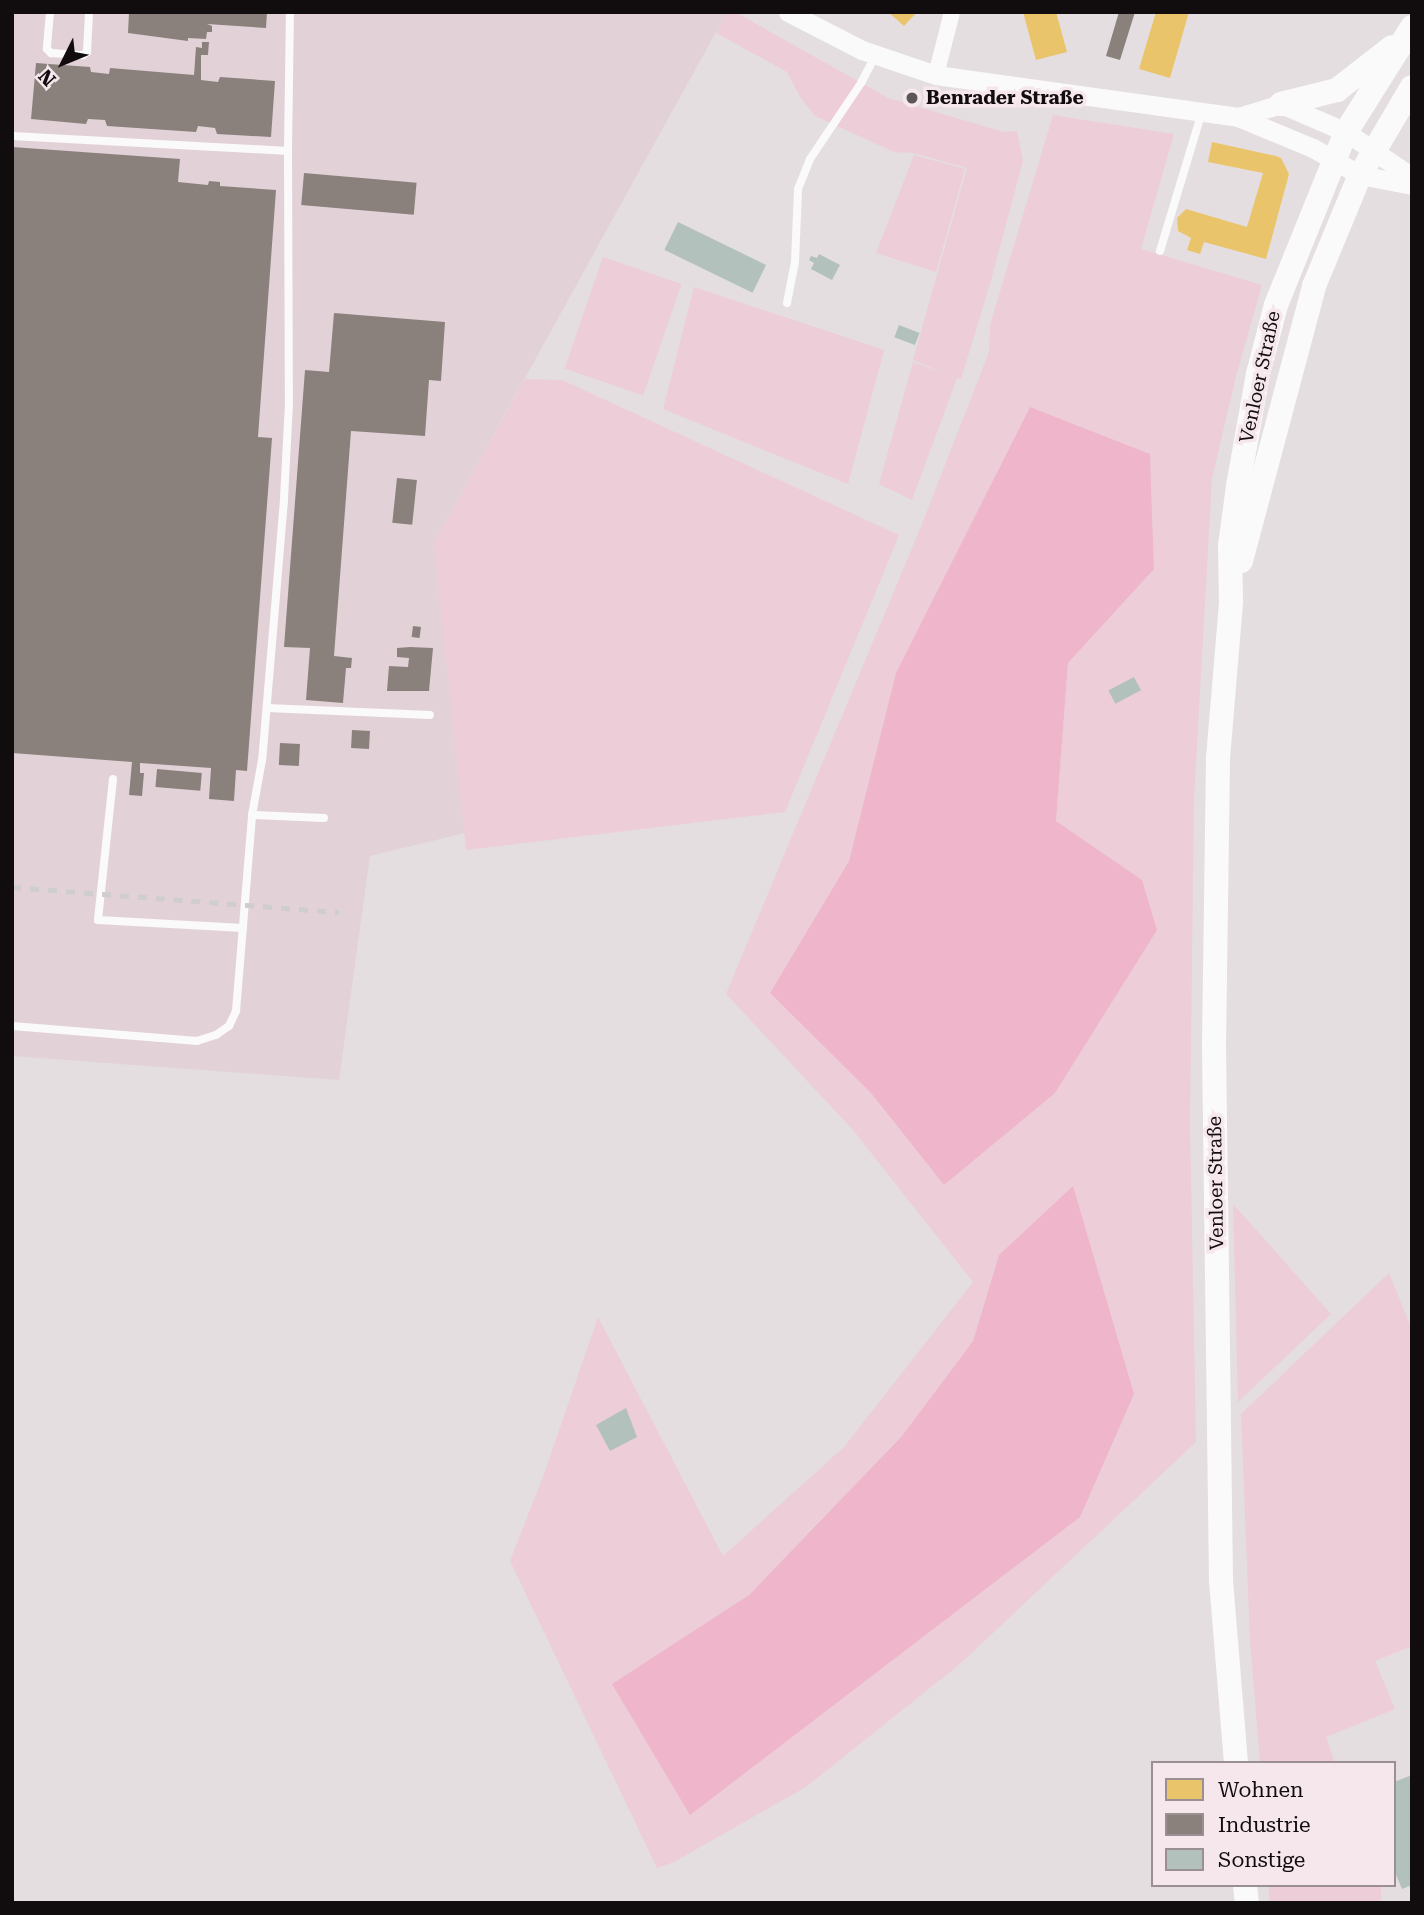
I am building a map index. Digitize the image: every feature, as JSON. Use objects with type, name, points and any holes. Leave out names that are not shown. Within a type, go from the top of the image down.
[{"type":"main road","points":[[1281,104],[1337,90],[1398,43],[1412,27]]},
{"type":"main road","name":"Venloer Straße","points":[[1236,1761],[1221,1580],[1214,1046],[1218,758],[1231,602],[1230,546],[1258,374],[1276,305],[1332,161],[1346,132],[1412,27]]},
{"type":"main road","name":"Venloer Straße","points":[[1231,602],[1314,286],[1360,175],[1412,87]]},
{"type":"street","points":[[788,12],[876,55],[936,75],[1238,117],[1313,148],[1360,175],[1412,185]]},
{"type":"street","points":[[936,75],[952,12]]},
{"type":"street","points":[[1238,117],[1281,104],[1346,132],[1412,177]]},
{"type":"lane","points":[[50,12],[47,49],[51,53],[83,55],[87,52],[89,12]]},
{"type":"lane","points":[[12,1026],[197,1041],[216,1035],[229,1026],[236,1011],[252,815],[262,760],[267,708],[289,403],[290,12]]},
{"type":"lane","points":[[786,303],[794,262],[798,188],[810,159],[876,55]]},
{"type":"lane","points":[[1160,251],[1202,112]]},
{"type":"lane","points":[[12,136],[288,151]]},
{"type":"lane","points":[[267,708],[430,715]]},
{"type":"lane","points":[[113,779],[98,920],[243,928]]},
{"type":"lane","points":[[252,815],[324,818]]},
{"type":"shaded area","points":[[12,12],[727,12],[434,543],[465,833],[370,856],[339,1080],[12,1056]]},
{"type":"shaded area","points":[[727,12],[735,12],[888,98],[1004,132],[1017,131],[1023,161],[990,284],[961,379],[957,378],[912,500],[879,484],[913,362],[946,374],[913,360],[967,168],[914,153],[894,152],[815,116],[800,97],[787,72],[716,33]]},
{"type":"shaded area","points":[[1053,115],[1174,134],[1141,249],[1262,285],[1236,376],[1212,479],[1194,798],[1190,1123],[1196,1442],[960,1664],[806,1787],[674,1862],[657,1868],[510,1561],[544,1474],[598,1317],[723,1556],[844,1447],[973,1282],[853,1130],[726,994],[920,529],[989,352],[990,325]],"holes":[[[1030,407],[1150,454],[1154,569],[1068,663],[1056,821],[1142,880],[944,1185],[871,1093],[770,993],[849,861],[896,673]],[[999,1255],[1080,1517],[612,1684],[749,1595],[902,1436],[973,1341]]]},
{"type":"shaded area","points":[[914,155],[965,169],[936,272],[876,253]]},
{"type":"shaded area","points":[[603,257],[681,284],[643,396],[565,369]]},
{"type":"shaded area","points":[[694,287],[884,350],[848,484],[663,409]]},
{"type":"shaded area","points":[[525,379],[562,380],[899,535],[785,812],[466,850],[434,543]]},
{"type":"shaded area","points":[[1030,407],[1150,454],[1154,569],[1068,663],[1056,821],[1142,880],[1157,930],[1055,1093],[944,1185],[871,1093],[770,993],[849,861],[896,673]]},
{"type":"shaded area","points":[[1073,1186],[1134,1394],[1080,1517],[690,1815],[612,1684],[749,1595],[902,1436],[973,1341],[999,1255]]},
{"type":"shaded area","points":[[1233,1204],[1331,1314],[1238,1402]]},
{"type":"shaded area","points":[[1389,1273],[1412,1330],[1412,1646],[1375,1661],[1395,1709],[1326,1737],[1334,1761],[1260,1761],[1250,1640],[1241,1414]]},
{"type":"shaded area","points":[[1269,1887],[1381,1887],[1381,1903],[1269,1903]]},
{"type":"building: Wohnen","points":[[888,12],[917,12],[904,26]]},
{"type":"building: Wohnen","points":[[1023,12],[1056,12],[1067,52],[1036,60]]},
{"type":"building: Wohnen","points":[[1156,12],[1189,12],[1170,78],[1139,69]]},
{"type":"building: Wohnen","points":[[1212,142],[1281,158],[1289,174],[1266,259],[1204,242],[1200,254],[1187,250],[1191,238],[1178,231],[1177,218],[1186,209],[1247,227],[1263,173],[1208,162]]},
{"type":"building: Industrie","points":[[129,12],[267,12],[266,28],[207,24],[212,26],[212,32],[207,32],[206,39],[188,38],[188,41],[128,33]]},
{"type":"building: Industrie","points":[[1119,12],[1135,12],[1120,60],[1106,56]]},
{"type":"building: Industrie","points":[[202,42],[209,42],[208,55],[201,55],[201,80],[218,82],[220,77],[275,81],[271,137],[217,134],[215,128],[198,126],[196,132],[107,126],[105,120],[88,119],[86,124],[31,119],[36,63],[90,67],[91,72],[109,74],[110,68],[194,75],[196,47],[202,48]]},
{"type":"building: Industrie","points":[[12,147],[180,159],[178,182],[208,185],[209,181],[220,182],[220,186],[276,190],[258,437],[272,438],[247,771],[236,770],[234,801],[209,799],[211,768],[140,763],[140,773],[144,773],[142,796],[129,795],[132,762],[12,753]]},
{"type":"building: Industrie","points":[[304,173],[417,183],[414,215],[301,205]]},
{"type":"building: Industrie","points":[[334,313],[445,322],[441,381],[429,380],[425,436],[351,431],[334,656],[352,658],[351,668],[346,668],[343,703],[306,700],[310,648],[284,647],[305,370],[329,372]]},
{"type":"building: Industrie","points":[[397,478],[417,480],[412,525],[392,523]]},
{"type":"building: Industrie","points":[[413,626],[421,627],[420,638],[412,637]]},
{"type":"building: Industrie","points":[[397,648],[433,648],[429,691],[387,691],[389,666],[408,667],[409,658],[397,657]]},
{"type":"building: Industrie","points":[[352,730],[370,731],[369,749],[351,748]]},
{"type":"building: Industrie","points":[[280,743],[300,744],[299,766],[279,765]]},
{"type":"building: Industrie","points":[[157,769],[202,773],[200,791],[155,787]]},
{"type":"building: Sonstige","points":[[678,222],[766,265],[752,293],[664,250]]},
{"type":"building: Sonstige","points":[[819,254],[840,265],[832,280],[811,269],[814,263],[809,260],[811,256],[817,258]]},
{"type":"building: Sonstige","points":[[899,325],[920,333],[915,345],[894,337]]},
{"type":"building: Sonstige","points":[[1134,677],[1141,690],[1115,704],[1108,691]]},
{"type":"building: Sonstige","points":[[626,1408],[637,1437],[610,1451],[596,1425]]},
{"type":"building: Sonstige","points":[[1412,1775],[1412,1885],[1402,1889],[1396,1875],[1396,1781]]},
{"type":"railway","points":[[12,887],[339,912]]},
{"type":"place","name":"Benrader Straße","points":[[912,98]]}]
